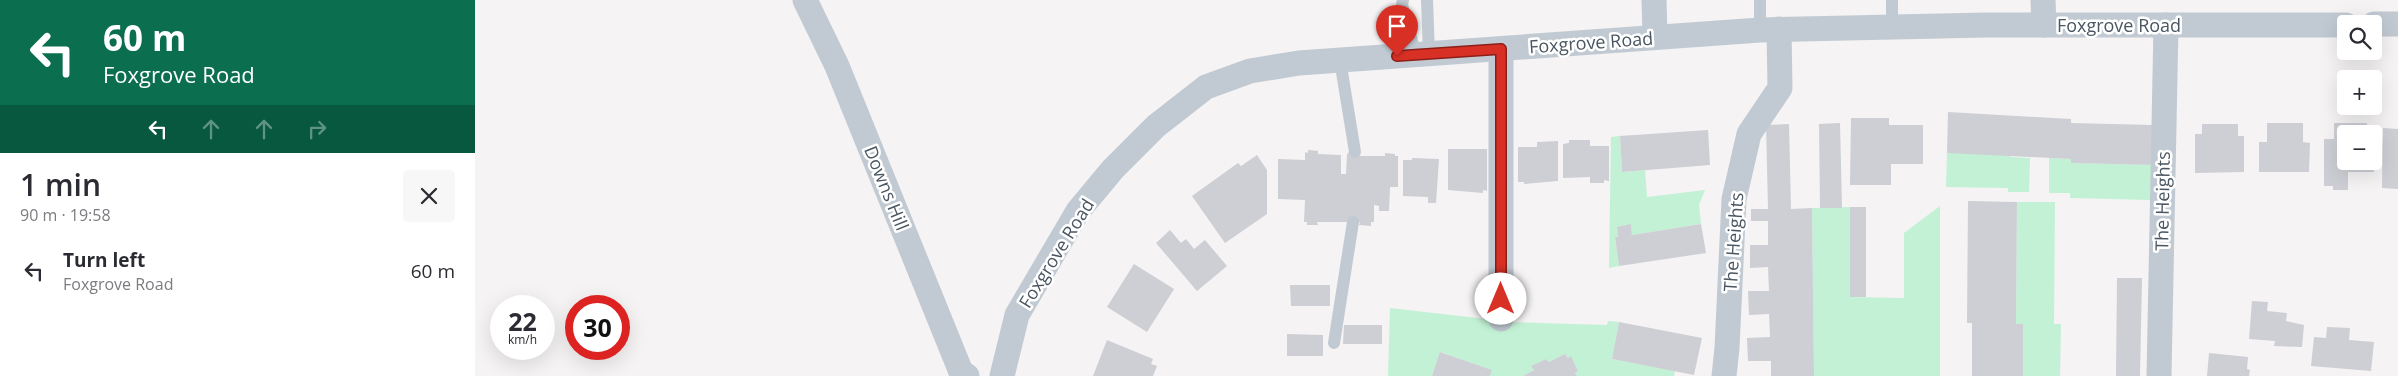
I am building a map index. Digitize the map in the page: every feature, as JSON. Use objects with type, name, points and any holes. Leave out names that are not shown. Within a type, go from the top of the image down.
[{"type":"street","name":"Downs Hill","points":[[805,0],[837,66],[961,372],[967,376]]},
{"type":"street","points":[[1654,0],[1655,37]]},
{"type":"street","points":[[2043,0],[2044,26]]},
{"type":"street","name":"Foxgrove Road","points":[[1003,376],[1017,314],[1052,252],[1084,204],[1113,169],[1157,126],[1206,87],[1250,71],[1299,63],[1770,29],[2337,24]]},
{"type":"street","points":[[2382,24],[2398,24]]},
{"type":"street","name":"The Heights","points":[[2159,376],[2165,25]]},
{"type":"street","name":"The Heights","points":[[1723,376],[1727,348],[1734,199],[1749,134],[1780,88],[1770,29]]},
{"type":"street","points":[[1501,49],[1501,319]]},
{"type":"lane","points":[[1403,0],[1403,5],[1423,55]]},
{"type":"lane","points":[[1423,55],[1427,0]]},
{"type":"lane","points":[[1761,0],[1770,29]]},
{"type":"lane","points":[[1892,0],[1892,27]]},
{"type":"lane","points":[[1340,60],[1355,152]]},
{"type":"lane","points":[[1334,343],[1353,222]]},
{"type":"green space","points":[[1620,136],[1622,172],[1645,170],[1647,197],[1705,190],[1699,205],[1701,224],[1632,235],[1631,225],[1617,227],[1618,237],[1615,238],[1619,266],[1609,268],[1611,137]]},
{"type":"green space","points":[[1947,153],[2010,154],[2010,157],[2030,158],[2029,192],[2008,192],[2008,188],[1946,187]]},
{"type":"green space","points":[[2049,158],[2071,159],[2071,163],[2152,165],[2151,200],[2070,198],[2070,193],[2049,193]]},
{"type":"green space","points":[[2017,202],[2055,202],[2054,324],[2061,324],[2060,376],[2023,376],[2023,324],[2016,324]]},
{"type":"green space","points":[[1940,206],[1940,376],[1814,376],[1812,208],[1850,207],[1851,297],[1904,298],[1904,233]]},
{"type":"green space","points":[[1390,308],[1512,322],[1607,325],[1608,321],[1619,322],[1612,359],[1675,371],[1674,376],[1577,376],[1575,373],[1578,371],[1571,357],[1568,358],[1565,354],[1549,362],[1546,359],[1532,366],[1534,370],[1523,376],[1490,376],[1491,370],[1441,352],[1432,376],[1388,376]]},
{"type":"building","points":[[1948,112],[2071,119],[2071,123],[2153,125],[2152,165],[2071,163],[2071,159],[1947,153]]},
{"type":"building","points":[[1851,118],[1889,118],[1889,125],[1923,125],[1923,164],[1891,164],[1891,185],[1850,185]]},
{"type":"building","points":[[1840,123],[1842,208],[1820,208],[1819,124]]},
{"type":"building","points":[[2267,123],[2303,123],[2303,142],[2310,143],[2309,172],[2259,172],[2259,142],[2267,142]]},
{"type":"building","points":[[2334,123],[2367,123],[2367,125],[2337,125],[2337,170],[2374,170],[2374,172],[2348,172],[2348,190],[2333,190],[2333,186],[2324,186],[2324,139],[2334,139]]},
{"type":"building","points":[[1789,124],[1791,209],[1812,208],[1814,376],[1771,376],[1771,361],[1748,361],[1747,338],[1770,337],[1769,314],[1749,315],[1748,291],[1769,291],[1768,267],[1750,268],[1750,245],[1768,245],[1768,221],[1751,221],[1751,209],[1768,209],[1766,125]]},
{"type":"building","points":[[2202,124],[2238,124],[2238,136],[2244,136],[2244,172],[2195,173],[2195,134],[2202,134]]},
{"type":"building","points":[[2383,128],[2398,129],[2398,189],[2382,188]]},
{"type":"building","points":[[1708,130],[1710,165],[1622,172],[1620,136]]},
{"type":"building","points":[[1569,140],[1590,140],[1590,146],[1609,146],[1609,181],[1604,180],[1604,183],[1590,183],[1590,177],[1563,178],[1563,144],[1569,143]]},
{"type":"building","points":[[1558,141],[1558,181],[1524,184],[1524,182],[1518,182],[1518,147],[1537,147],[1537,142]]},
{"type":"building","points":[[1448,149],[1487,149],[1487,191],[1483,190],[1483,193],[1448,190]]},
{"type":"building","points":[[1308,150],[1318,151],[1318,154],[1341,155],[1341,174],[1346,174],[1347,154],[1349,152],[1359,156],[1385,156],[1385,153],[1398,156],[1398,187],[1390,187],[1389,211],[1379,211],[1379,206],[1374,205],[1374,222],[1371,222],[1371,226],[1359,225],[1360,222],[1317,222],[1318,225],[1307,225],[1307,222],[1304,222],[1305,200],[1278,199],[1278,159],[1305,160],[1305,152],[1308,153]]},
{"type":"building","points":[[1257,155],[1267,170],[1267,214],[1225,243],[1192,196],[1238,163],[1241,166]]},
{"type":"building","points":[[1412,158],[1439,159],[1436,203],[1428,203],[1428,197],[1403,196],[1403,160],[1412,160]]},
{"type":"building","points":[[1968,201],[2017,202],[2016,324],[2023,324],[2023,376],[1972,376],[1972,323],[1967,323]]},
{"type":"building","points":[[1850,207],[1866,207],[1866,297],[1850,297]]},
{"type":"building","points":[[1631,224],[1632,235],[1701,224],[1706,253],[1619,266],[1615,237],[1618,237],[1617,227]]},
{"type":"building","points":[[1170,230],[1181,243],[1186,239],[1194,249],[1205,240],[1227,266],[1197,291],[1156,243]]},
{"type":"building","points":[[1134,264],[1174,289],[1147,332],[1107,307]]},
{"type":"building","points":[[2117,278],[2142,278],[2140,376],[2116,376]]},
{"type":"building","points":[[1290,285],[1330,285],[1330,306],[1291,306]]},
{"type":"building","points":[[2252,301],[2268,302],[2267,311],[2287,313],[2286,321],[2304,325],[2302,347],[2274,346],[2275,341],[2249,339]]},
{"type":"building","points":[[1619,322],[1702,338],[1694,375],[1612,359]]},
{"type":"building","points":[[1344,325],[1382,325],[1382,344],[1343,344]]},
{"type":"building","points":[[2327,327],[2350,328],[2349,340],[2374,342],[2371,371],[2311,366],[2314,337],[2326,338]]},
{"type":"building","points":[[1287,334],[1323,335],[1323,356],[1287,356]]},
{"type":"building","points":[[1107,340],[1153,359],[1151,364],[1157,366],[1153,376],[1093,376]]},
{"type":"building","points":[[1440,352],[1492,370],[1490,376],[1432,376]]},
{"type":"building","points":[[2209,353],[2248,357],[2247,369],[2250,370],[2249,376],[2207,376]]},
{"type":"building","points":[[1565,354],[1568,358],[1571,356],[1578,371],[1575,373],[1577,376],[1523,376],[1534,370],[1531,366],[1546,359],[1549,362]]},
{"type":"route","points":[[1397,56],[1501,49],[1501,299]]}]
